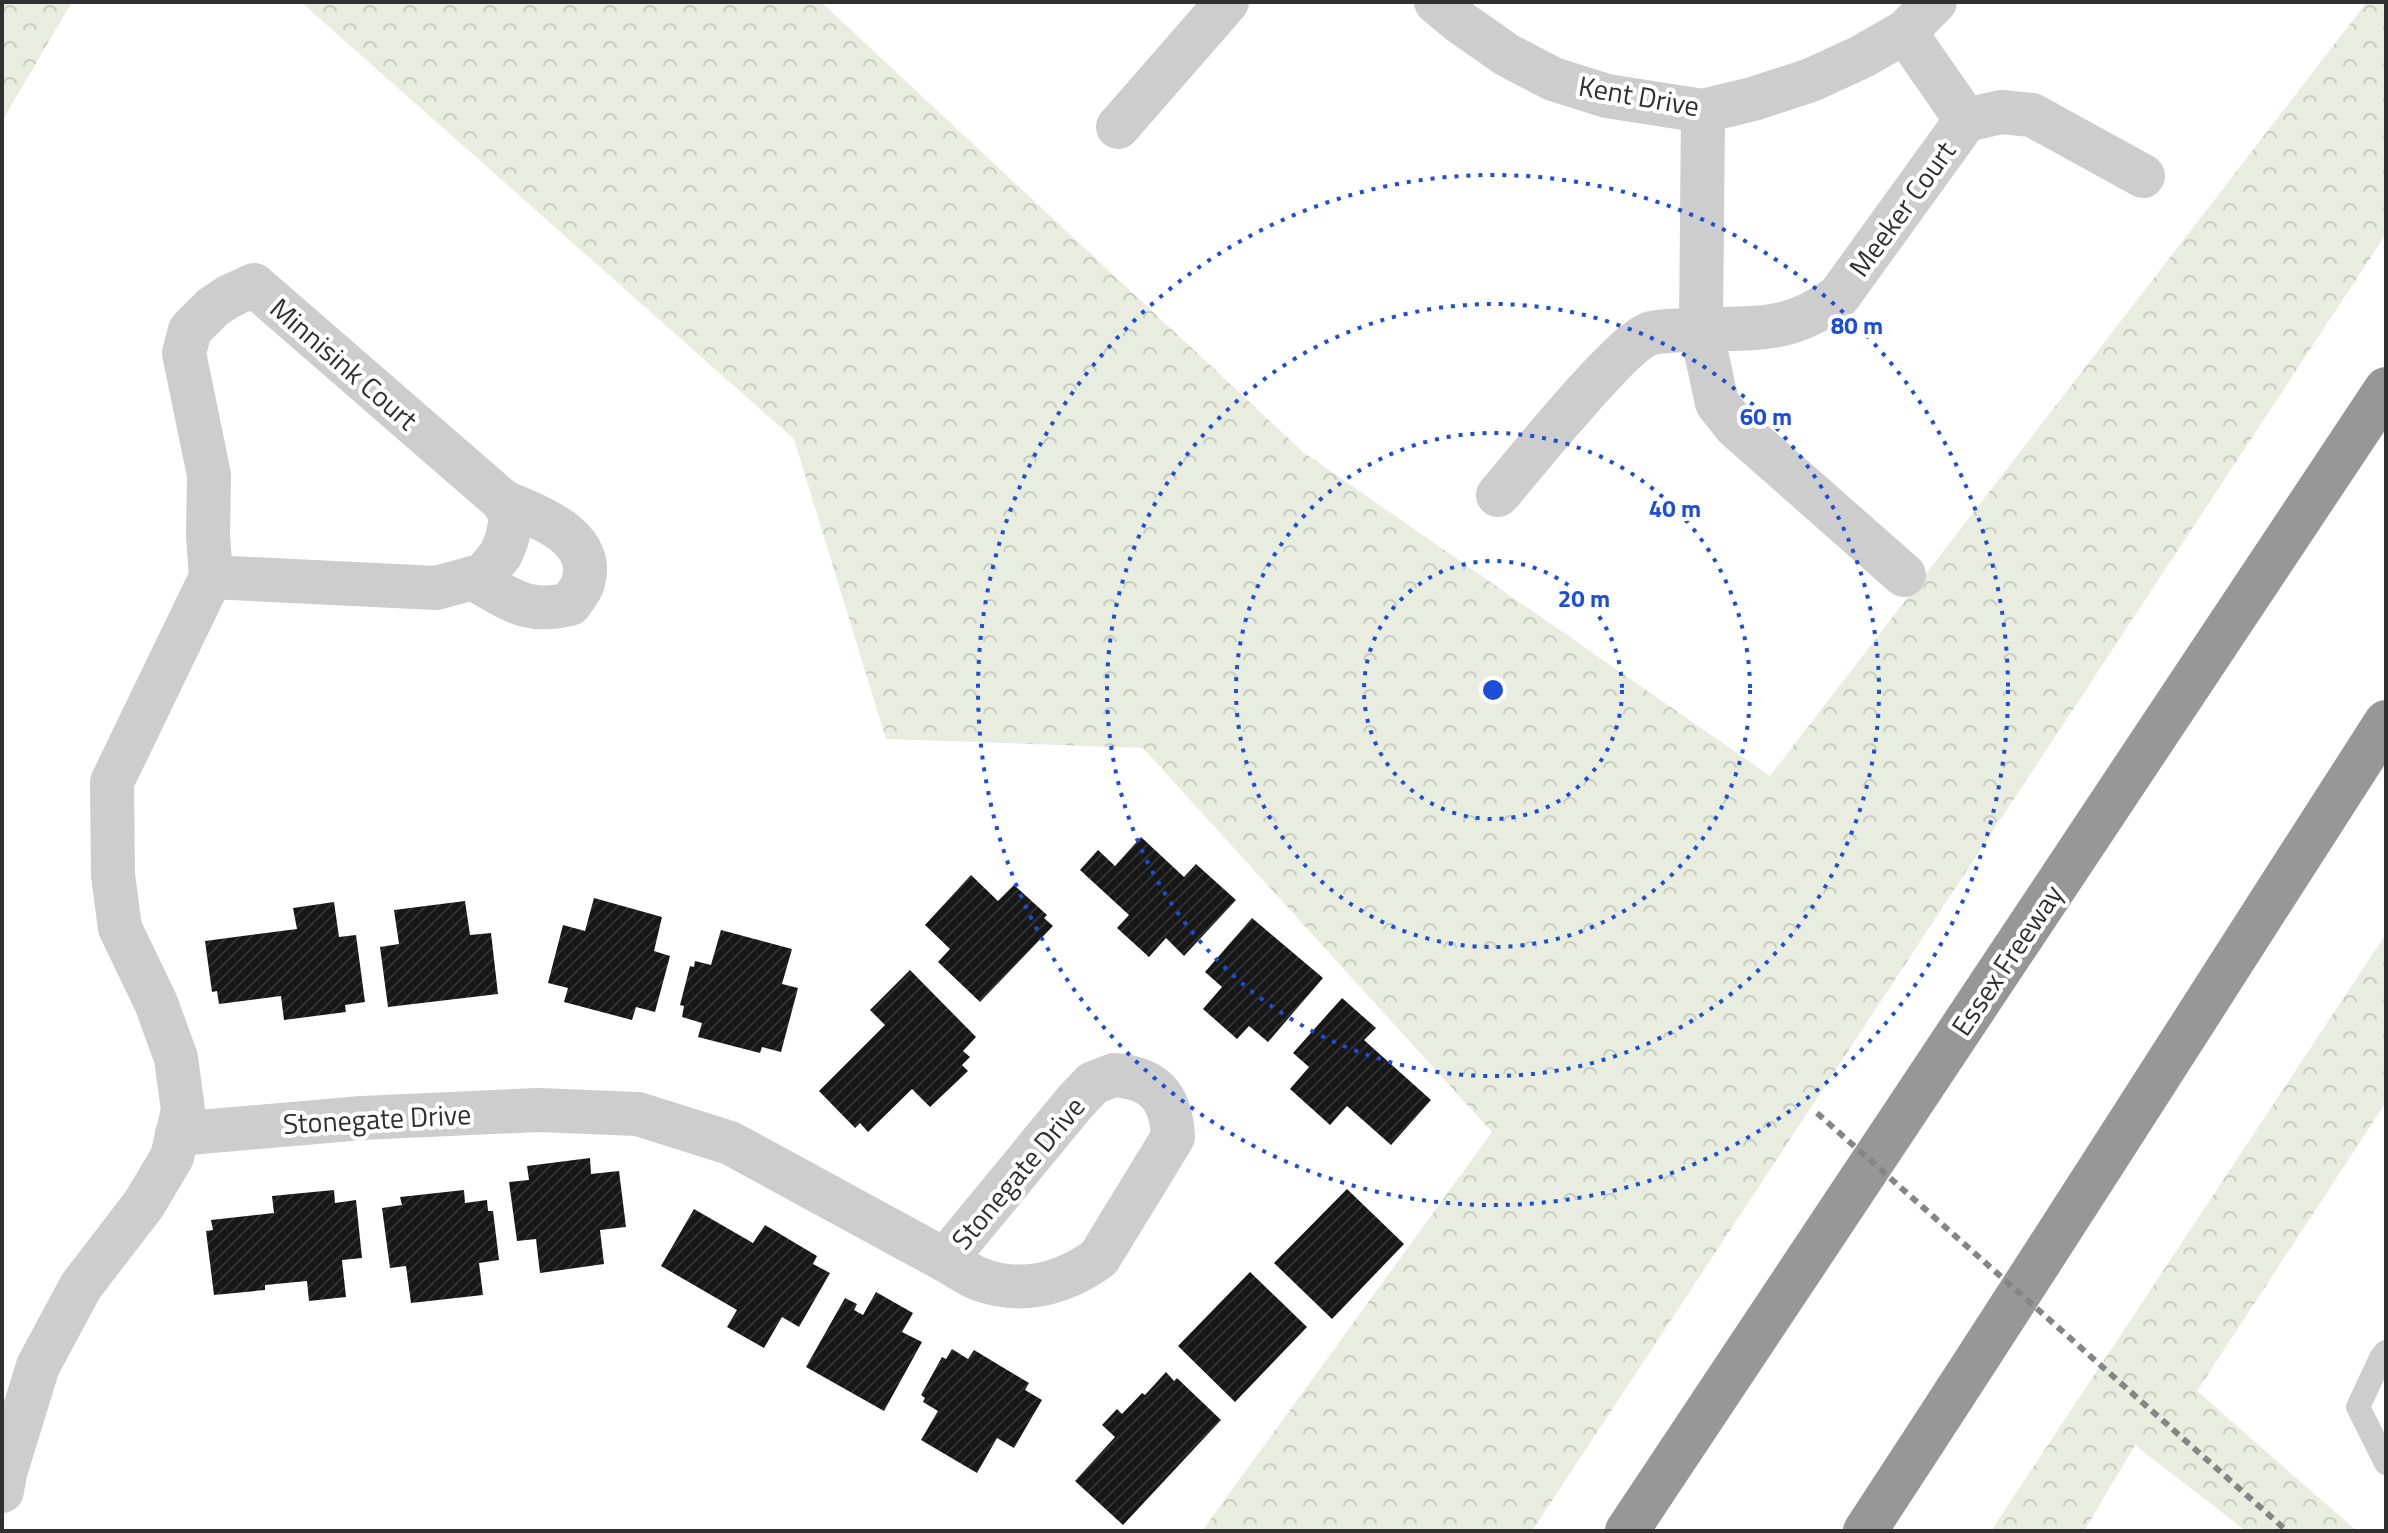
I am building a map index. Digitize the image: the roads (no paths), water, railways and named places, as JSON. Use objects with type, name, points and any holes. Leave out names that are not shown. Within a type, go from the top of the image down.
[{"type":"highway","name":"Essex Freeway","points":[[1627,1531],[2386,389]]},
{"type":"highway","points":[[1865,1531],[2386,722]]},
{"type":"street","points":[[1118,127],[1227,2]]},
{"type":"street","name":"Kent Drive","points":[[1436,2],[1507,55],[1553,79],[1607,96],[1703,111],[1811,80],[1861,57],[1920,17]]},
{"type":"street","name":"Meeker Court","points":[[1920,17],[1966,120]]},
{"type":"street","points":[[1703,111],[1701,329],[1717,403],[1736,427],[1904,575]]},
{"type":"street","name":"Meeker Court","points":[[1498,495],[1621,354],[1649,333],[1755,329],[1793,323],[1817,313],[1839,296],[1966,120],[2001,112],[2032,115],[2143,176]]},
{"type":"street","name":"Minnisink Court","points":[[177,1134],[183,1110],[176,1058],[156,1003],[120,928],[113,875],[112,782],[211,577],[209,475],[184,353],[190,330],[213,307],[254,285],[502,501],[548,522],[576,542],[586,563],[583,585],[570,604],[548,610],[523,606],[472,578]]},
{"type":"street","points":[[211,577],[436,588],[484,575],[501,554],[511,519],[502,501]]},
{"type":"street","name":"Stonegate Drive","points":[[177,1134],[362,1118],[538,1110],[638,1114],[730,1143],[979,1279],[1013,1287],[1048,1285],[1080,1272],[1099,1258],[1173,1137],[1172,1115],[1159,1091],[1136,1077],[1114,1075],[1093,1083],[945,1260]]},
{"type":"street","points":[[2,1491],[38,1366],[81,1286],[144,1204],[165,1169],[172,1157],[177,1134]]},
{"type":"lane","points":[[2386,1352],[2358,1407],[2386,1463]]},
{"type":"railway","points":[[1817,1113],[2287,1531]]}]
